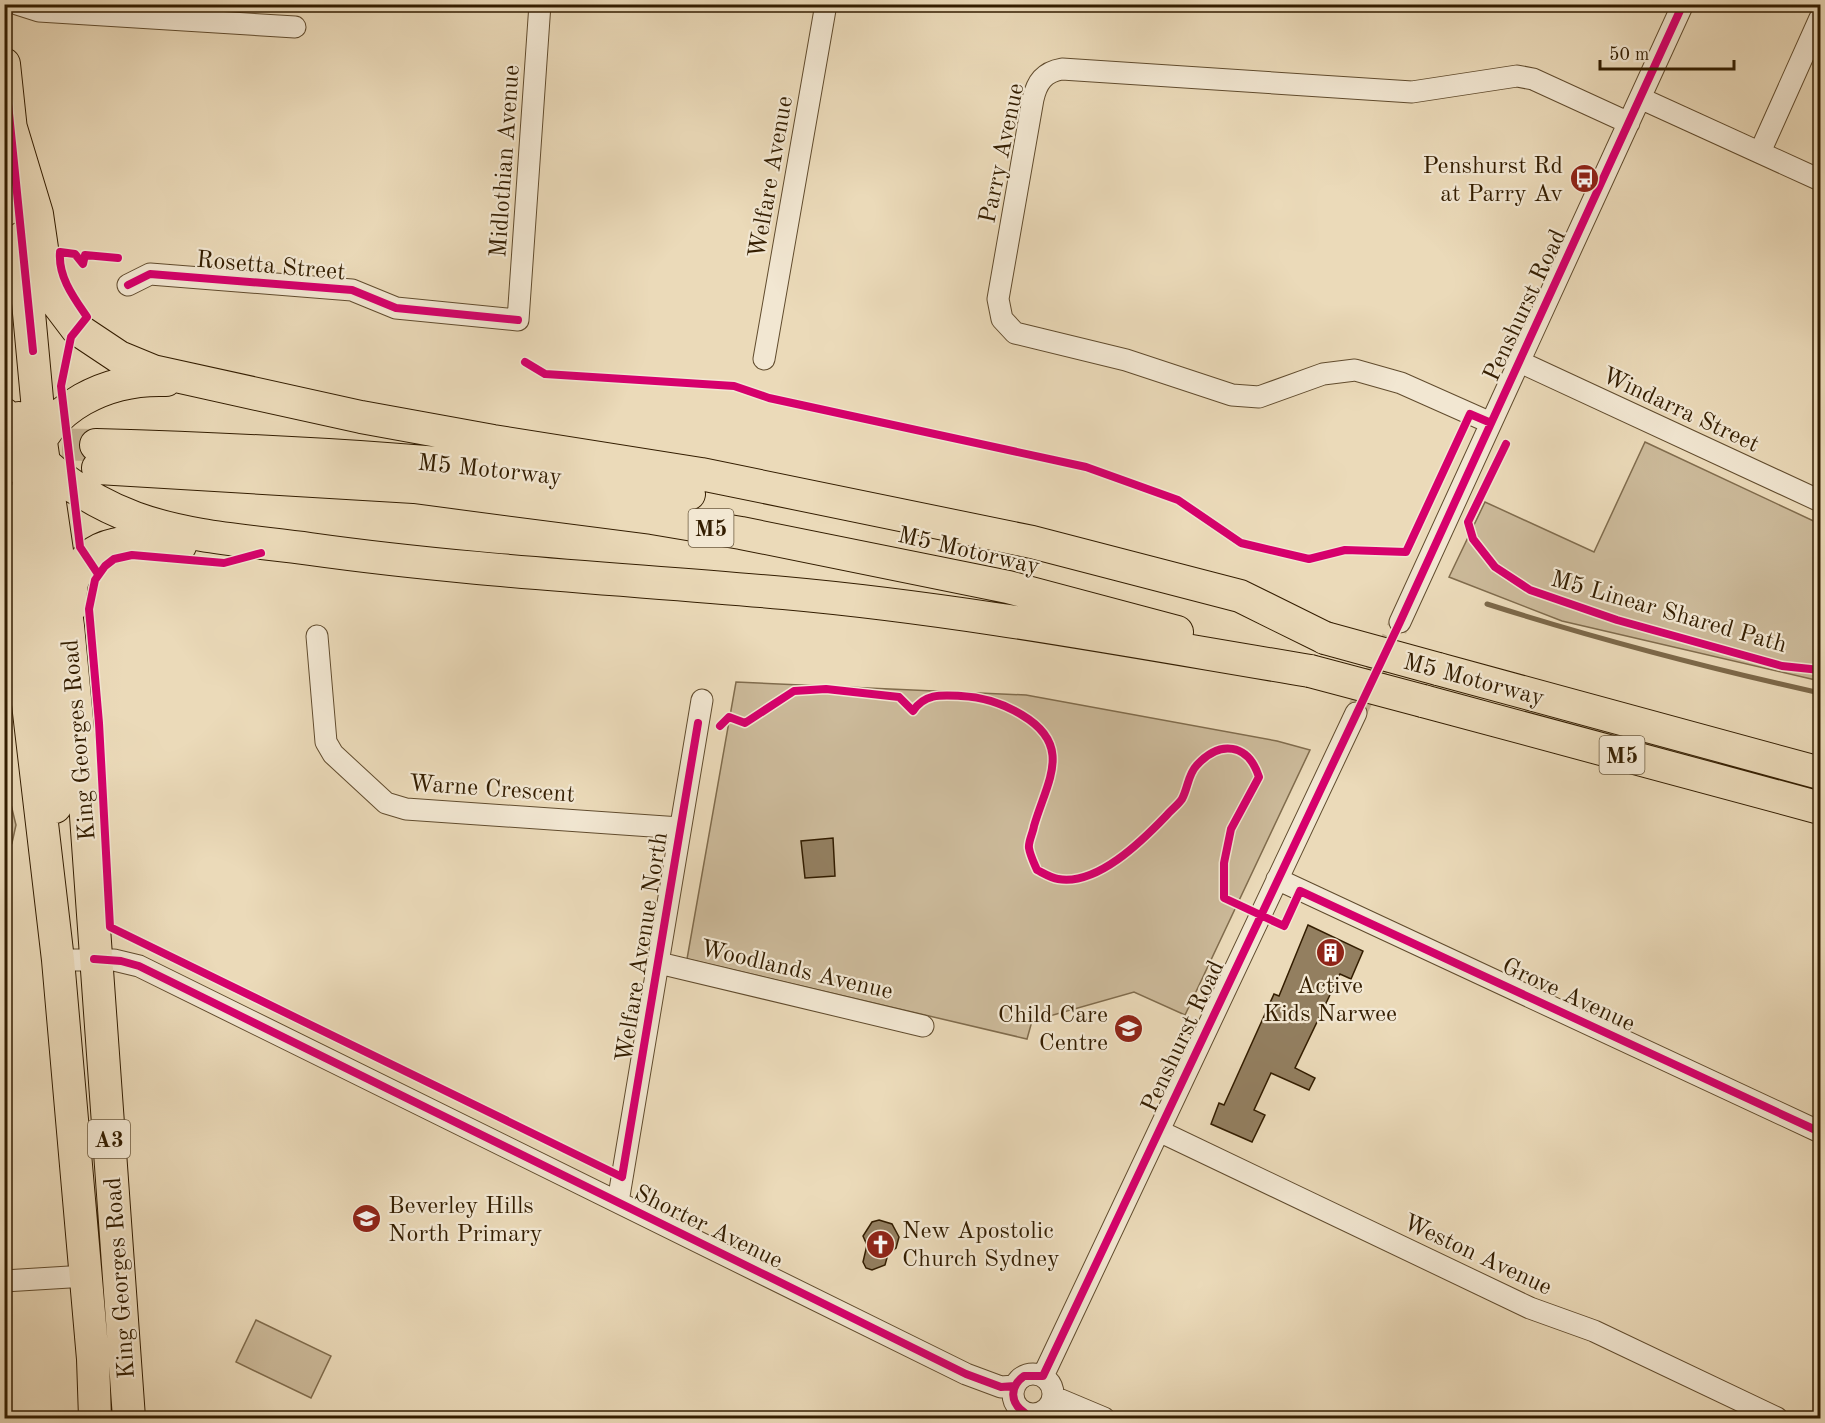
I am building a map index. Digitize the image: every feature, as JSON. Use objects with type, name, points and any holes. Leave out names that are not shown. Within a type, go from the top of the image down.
[{"type":"highway","points":[[4,64],[11,128],[21,452]]},
{"type":"highway","points":[[11,128],[37,214],[44,262],[58,306],[77,328],[119,357],[153,371],[189,381]]},
{"type":"highway","points":[[4,280],[57,765],[51,895]]},
{"type":"highway","points":[[21,452],[63,410],[91,394],[120,383],[149,379],[189,381]]},
{"type":"highway","name":"M5","points":[[189,381],[493,441],[701,474],[1032,542],[1240,596],[1325,638]]},
{"type":"highway","name":"M5 Motorway","points":[[1821,773],[1325,638],[961,546],[856,523],[678,492],[458,464],[244,449],[97,456],[310,479],[414,487],[536,502],[741,533],[1008,587],[1138,620],[1310,670],[1821,808]]},
{"type":"highway","points":[[21,452],[79,490],[136,519],[191,533],[402,562]]},
{"type":"highway","name":"King Georges Road","points":[[21,452],[51,521],[68,626],[85,802],[94,959],[129,1419]]},
{"type":"highway","name":"King Georges Road","points":[[4,499],[58,960],[86,1276],[95,1419]]},
{"type":"highway","points":[[68,626],[73,580],[87,559],[104,546],[130,541],[810,596],[984,617],[1310,670]]},
{"type":"highway","points":[[4,688],[51,895]]},
{"type":"street","points":[[17,4],[39,11],[179,12],[295,27]]},
{"type":"street","name":"Midlothian Avenue","points":[[518,320],[540,4]]},
{"type":"street","name":"Welfare Avenue","points":[[764,359],[826,4]]},
{"type":"street","name":"Penshurst Road","points":[[1400,622],[1683,4]]},
{"type":"street","points":[[1760,152],[1821,18]]},
{"type":"street","name":"Parry Avenue","points":[[1491,423],[1401,383],[1355,370],[1323,374],[1266,395],[1245,398],[1126,360],[1025,336],[1007,327],[999,310],[998,299],[1033,99],[1038,84],[1047,74],[1062,69],[1412,92],[1517,76],[1533,79],[1629,123]]},
{"type":"street","points":[[1640,98],[1821,180]]},
{"type":"street","name":"Rosetta Street","points":[[128,285],[150,274],[352,290],[396,308],[518,320]]},
{"type":"street","name":"Windarra Street","points":[[1520,363],[1821,501]]},
{"type":"street","name":"Warne Crescent","points":[[317,636],[326,742],[333,754],[386,803],[406,809],[680,828]]},
{"type":"street","name":"Welfare Avenue North","points":[[618,1203],[702,700]]},
{"type":"street","name":"Penshurst Road","points":[[1042,1376],[1356,713]]},
{"type":"street","name":"Grove Avenue","points":[[1277,879],[1821,1132]]},
{"type":"street","name":"Shorter Avenue","points":[[58,960],[121,960],[139,966],[966,1374],[1001,1387],[1015,1386]]},
{"type":"street","name":"Woodlands Avenue","points":[[659,963],[923,1026]]},
{"type":"street","name":"Weston Avenue","points":[[1159,1131],[1530,1308],[1594,1331],[1777,1419]]},
{"type":"street","points":[[4,1281],[86,1276]]},
{"type":"street","points":[[1024,1376],[1042,1376],[1051,1385],[1054,1397],[1043,1412],[1024,1416],[1015,1404],[1015,1386],[1024,1376]]},
{"type":"street","points":[[1054,1397],[1104,1419]]},
{"type":"shaded area","points":[[1645,442],[1820,524],[1820,681],[1562,621],[1449,577],[1485,502],[1594,552]]},
{"type":"shaded area","points":[[736,682],[1026,695],[1277,741],[1310,750],[1185,1015],[1134,992],[1032,1021],[1027,1039],[687,959]]},
{"type":"shaded area","points":[[4,776],[16,825],[12,843],[5,836]]},
{"type":"shaded area","points":[[256,1320],[331,1356],[311,1398],[236,1362]]},
{"type":"building","points":[[833,838],[835,876],[805,878],[801,841]]},
{"type":"building","points":[[1308,925],[1363,951],[1351,979],[1340,974],[1295,1068],[1315,1078],[1309,1090],[1271,1073],[1254,1110],[1265,1115],[1252,1142],[1211,1124],[1219,1103],[1224,1105],[1274,994],[1279,996]]},
{"type":"building","name":"New Apostolic Church Sydney","points":[[879,1220],[892,1224],[899,1237],[896,1248],[888,1254],[885,1265],[872,1270],[866,1268],[863,1262],[867,1245],[863,1236],[872,1222]]},
{"type":"waterway","points":[[1487,604],[1653,652],[1820,693]]},
{"type":"tunnel","points":[[14,444],[96,445]]},
{"type":"tunnel","points":[[1356,713],[1400,622]]},
{"type":"cycle path","points":[[1022,1418],[1025,1413],[1016,1405],[1013,1395],[1016,1385],[1024,1376],[1043,1376],[1400,622],[1683,4]]},
{"type":"cycle path","points":[[4,64],[33,351]]},
{"type":"cycle path","points":[[98,574],[80,547],[61,386],[71,337],[87,317],[64,279],[60,252],[75,254],[83,264],[85,255],[118,258]]},
{"type":"cycle path","points":[[128,285],[150,274],[352,290],[396,308],[518,320]]},
{"type":"cycle path","points":[[525,362],[545,374],[734,386],[769,398],[1086,467],[1178,500],[1241,543],[1309,559],[1345,550],[1406,552],[1470,414],[1491,423]]},
{"type":"cycle path","name":"M5 Linear Shared Path","points":[[1506,444],[1468,522],[1473,539],[1495,567],[1530,590],[1617,620],[1782,666],[1820,670]]},
{"type":"cycle path","points":[[261,553],[224,563],[132,555],[114,559],[105,566],[95,580],[89,609],[99,723],[110,927],[622,1177],[698,723]]},
{"type":"cycle path","points":[[720,726],[729,717],[745,723],[794,691],[826,689],[899,697],[913,711],[923,701],[934,696],[977,698],[1008,708],[1038,727],[1048,739],[1052,752],[1050,779],[1029,846],[1037,870],[1058,879],[1088,876],[1118,860],[1180,801],[1192,773],[1206,757],[1224,749],[1241,752],[1248,757],[1259,777],[1231,829],[1224,863],[1224,898],[1284,926],[1300,891],[1820,1132]]},
{"type":"cycle path","points":[[94,959],[121,961],[139,966],[966,1374],[1001,1387],[1015,1386]]},
{"type":"place","name":"Penshurst Rd at Parry Av","points":[[1584,179]]},
{"type":"place","name":"Active Kids Narwee","points":[[1330,952]]},
{"type":"place","name":"Child Care Centre","points":[[1129,1028]]},
{"type":"place","name":"Beverley Hills North Primary","points":[[367,1219]]},
{"type":"place","name":"New Apostolic Church Sydney","points":[[881,1244]]}]
